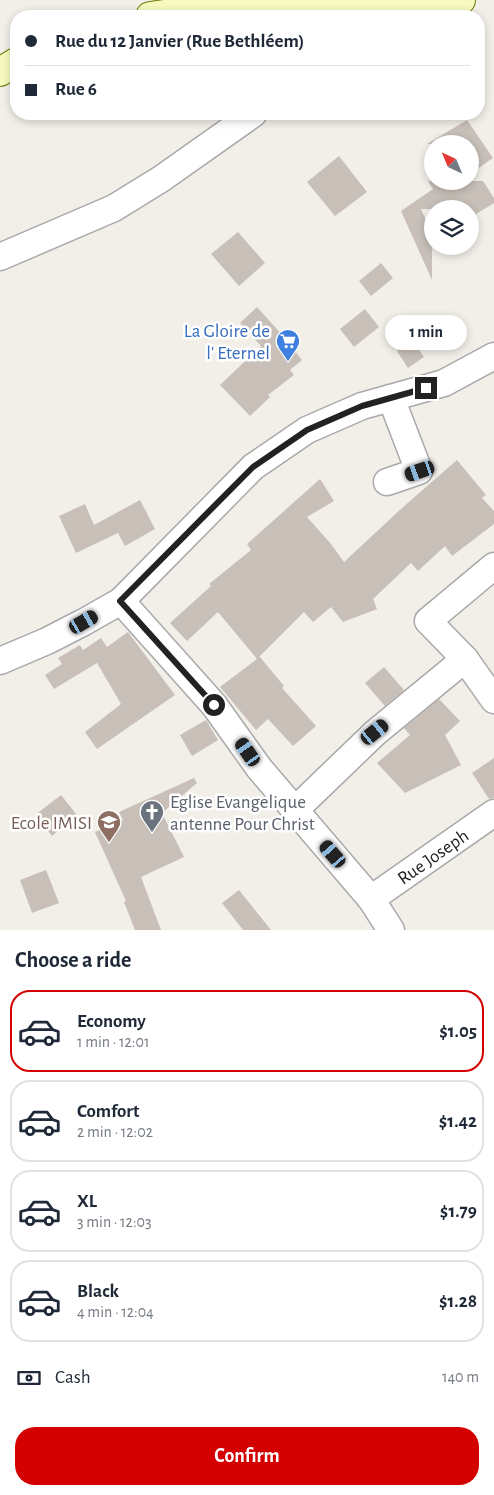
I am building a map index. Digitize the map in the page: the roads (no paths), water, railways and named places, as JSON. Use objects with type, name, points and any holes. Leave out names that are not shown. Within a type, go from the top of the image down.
[{"type":"street","points":[[427,10],[461,0]]},
{"type":"street","points":[[194,10],[231,5],[316,10]]},
{"type":"street","points":[[0,257],[114,208],[161,179],[244,120]]},
{"type":"street","points":[[0,660],[77,626],[120,601],[253,467],[307,430],[362,406],[444,382],[494,356]]},
{"type":"street","points":[[387,482],[420,471],[391,398]]},
{"type":"street","points":[[494,566],[428,621],[465,659],[494,700]]},
{"type":"street","points":[[120,601],[214,705],[258,768],[371,899],[385,928]]},
{"type":"street","points":[[295,810],[375,732],[465,659]]},
{"type":"street","name":"Rue Joseph","points":[[371,899],[494,813]]},
{"type":"place","name":"La Gloire de l' Eternel","points":[[288,362]]},
{"type":"place","name":"Eglise Evangelique antenne Pour Christ","points":[[152,833]]},
{"type":"place","name":"Ecole IMISI","points":[[109,843]]}]
